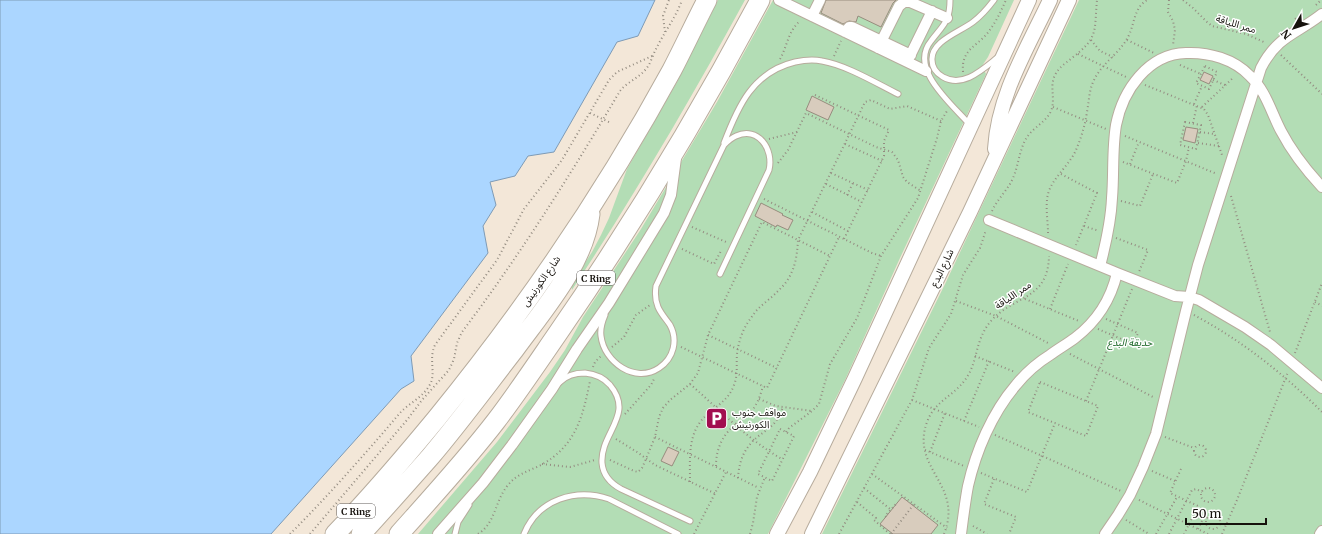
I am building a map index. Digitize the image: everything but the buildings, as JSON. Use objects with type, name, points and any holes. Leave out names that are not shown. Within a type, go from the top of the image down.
[{"type":"highway","name":"شارع الكورنيش","points":[[335,534],[403,459],[456,395],[521,308],[592,205],[621,158],[672,70],[707,0]]},
{"type":"highway","name":"C Ring","points":[[399,534],[463,462],[496,421],[589,288],[640,211],[677,149],[726,65],[760,0]]},
{"type":"highway","points":[[361,534],[435,450],[474,402],[539,316],[574,264],[582,249],[589,225],[592,205]]},
{"type":"main road","points":[[777,534],[810,472],[855,378],[1029,0]]},
{"type":"main road","points":[[995,159],[998,126],[1007,93],[1050,0]]},
{"type":"main road","name":"شارع البدع","points":[[812,534],[970,212],[1069,0]]},
{"type":"street","points":[[779,0],[845,32],[862,36],[909,59],[926,71]]},
{"type":"street","points":[[810,15],[820,0]]},
{"type":"street","points":[[880,45],[899,6],[904,2],[910,2],[947,18]]},
{"type":"street","points":[[909,59],[932,11]]},
{"type":"street","points":[[1105,534],[1130,495],[1156,434],[1186,311],[1207,236],[1261,68],[1274,48],[1284,38],[1322,14]]},
{"type":"street","points":[[1100,266],[1108,234],[1112,199],[1115,133],[1121,108],[1136,81],[1150,66],[1160,59],[1173,54],[1208,54],[1242,69],[1256,83],[1267,100],[1273,116],[1298,159],[1322,187]]},
{"type":"street","points":[[438,534],[483,483],[552,389],[577,348],[609,303],[664,213],[671,195],[677,149]]},
{"type":"street","points":[[989,220],[1100,266],[1116,278],[1175,296],[1190,296],[1199,300],[1230,317],[1271,345],[1322,388]]},
{"type":"street","points":[[961,534],[966,496],[972,470],[987,431],[1007,396],[1024,376],[1049,355],[1075,338],[1089,326],[1102,308],[1116,278]]},
{"type":"lane","points":[[950,0],[947,18],[943,27],[927,46],[924,54],[924,63],[926,71],[937,88],[971,126]]},
{"type":"lane","points":[[994,0],[972,23],[938,44],[933,51],[931,59],[933,67],[938,74],[946,78],[964,80],[978,73],[1005,52]]},
{"type":"lane","points":[[609,303],[602,324],[601,335],[606,353],[619,366],[636,373],[651,372],[670,357],[674,343],[672,331],[656,302],[656,286],[724,145],[734,118],[747,94],[759,81],[773,71],[788,64],[807,60],[823,61],[831,63],[898,94]]},
{"type":"lane","points":[[720,274],[769,170],[770,157],[769,150],[763,141],[752,135],[741,134],[724,145]]},
{"type":"lane","points":[[552,389],[563,378],[576,373],[596,374],[606,381],[615,392],[619,406],[617,420],[603,448],[602,459],[605,473],[613,484],[621,489],[690,521]]},
{"type":"lane","points":[[455,534],[458,522],[483,483]]},
{"type":"lane","points":[[524,534],[534,517],[550,504],[567,497],[588,494],[609,500],[678,534]]},
{"type":"path","points":[[665,32],[663,16],[669,0]]},
{"type":"path","points":[[310,534],[449,370],[454,359],[457,342],[462,332],[512,264],[558,194],[620,91],[626,84],[646,69],[665,32],[674,19],[682,0]]},
{"type":"path","points":[[964,74],[964,61],[967,53],[981,41],[990,30],[1006,0]]},
{"type":"path","points":[[839,534],[912,400],[929,348],[951,314],[960,284],[967,268],[980,248],[995,204],[1012,180],[1018,164],[1020,151],[1026,138],[1045,119],[1052,107],[1054,98],[1052,84],[1056,74],[1062,66],[1082,50],[1091,40],[1096,27],[1097,0]]},
{"type":"path","name":"ممر اللياقة","points":[[944,534],[949,514],[946,495],[929,464],[924,442],[926,428],[935,408],[962,384],[970,372],[980,338],[990,323],[996,316],[1008,307],[1029,296],[1040,286],[1044,279],[1049,265],[1047,199],[1050,188],[1076,151],[1086,120],[1091,86],[1098,72],[1123,46],[1130,33],[1136,11],[1142,3],[1147,0]]},
{"type":"path","points":[[1170,0],[1168,12],[1175,30],[1173,54]]},
{"type":"path","name":"ممر اللياقة","points":[[1182,0],[1212,26],[1246,34],[1274,48],[1322,94]]},
{"type":"path","points":[[773,71],[782,56],[793,28],[810,15]]},
{"type":"path","points":[[831,63],[845,32]]},
{"type":"path","points":[[1091,40],[1100,51],[1113,57]]},
{"type":"path","points":[[1077,54],[1136,81],[1202,107],[1206,112],[1223,156],[1232,160]]},
{"type":"path","points":[[290,534],[354,467],[401,412],[429,387],[432,379],[432,354],[435,345],[492,269],[524,209],[562,160],[609,80],[614,74],[652,56]]},
{"type":"path","points":[[1205,66],[1217,72],[1209,89],[1202,86],[1196,83],[1205,66]]},
{"type":"path","points":[[1202,107],[1242,69]]},
{"type":"path","points":[[1213,80],[1225,85]]},
{"type":"path","points":[[1193,123],[1195,105],[1202,86]]},
{"type":"path","points":[[815,95],[889,130],[884,142],[885,149],[882,161],[844,239]]},
{"type":"path","points":[[690,482],[690,454],[694,432],[700,422],[731,393],[737,374],[737,349],[741,336],[758,308],[780,290],[790,275],[796,259],[798,240],[865,102],[871,100],[890,109],[907,106],[941,122]]},
{"type":"path","points":[[1052,107],[1186,161],[1225,181],[1233,200],[1270,333],[1271,345]]},
{"type":"path","points":[[786,432],[792,425],[812,411],[819,404],[830,364],[858,318],[881,256],[914,205],[938,138],[941,122],[949,109]]},
{"type":"path","points":[[590,113],[611,123]]},
{"type":"path","points":[[769,170],[783,158],[806,113],[876,147],[885,149],[896,155],[903,177],[912,187],[920,191]]},
{"type":"path","points":[[1185,122],[1193,123],[1201,125],[1196,148],[1180,145],[1185,122]]},
{"type":"path","points":[[763,141],[797,132]]},
{"type":"path","points":[[1200,132],[1214,134]]},
{"type":"path","points":[[1130,164],[1139,142]]},
{"type":"path","points":[[1198,142],[1219,146]]},
{"type":"path","points":[[845,144],[882,161]]},
{"type":"path","points":[[1114,158],[1177,183],[1186,161],[1189,147]]},
{"type":"path","points":[[831,173],[868,190]]},
{"type":"path","points":[[1050,309],[1097,193],[1061,174]]},
{"type":"path","points":[[1112,199],[1140,206],[1153,174]]},
{"type":"path","points":[[847,195],[853,183]]},
{"type":"path","points":[[826,184],[862,202]]},
{"type":"path","points":[[757,196],[872,253],[881,256]]},
{"type":"path","points":[[812,212],[848,231]]},
{"type":"path","points":[[542,464],[570,467],[602,459],[617,462],[638,472],[642,468],[655,437],[659,417],[664,408],[670,400],[690,384],[698,373],[708,335],[762,222],[830,256]]},
{"type":"path","points":[[675,245],[714,264],[726,242],[686,224]]},
{"type":"path","points":[[674,343],[767,388],[839,237]]},
{"type":"path","points":[[1116,278],[1132,289]]},
{"type":"path","points":[[1222,534],[1292,362],[1322,283]]},
{"type":"path","points":[[478,534],[489,524],[501,495],[508,484],[518,476],[542,464],[564,447],[574,434],[583,412],[591,373],[595,362],[624,337],[636,315],[646,307],[656,302]]},
{"type":"path","points":[[1315,302],[1322,306]]},
{"type":"path","points":[[1186,311],[1221,330],[1238,342],[1285,378],[1322,412]]},
{"type":"path","points":[[708,335],[777,368]]},
{"type":"path","points":[[975,356],[989,361],[1024,376],[1040,382],[1098,406],[1086,436],[1028,412],[1040,382]]},
{"type":"path","points":[[964,421],[989,361]]},
{"type":"path","points":[[617,420],[631,409],[651,385],[658,368]]},
{"type":"path","points":[[1086,401],[1099,370]]},
{"type":"path","points":[[690,384],[753,440],[769,452],[782,459]]},
{"type":"path","points":[[716,467],[716,457],[722,438],[735,424],[750,413],[759,399],[763,386]]},
{"type":"path","points":[[759,399],[783,407],[812,411]]},
{"type":"path","points":[[912,400],[935,408],[1042,454],[1130,495],[1208,534]]},
{"type":"path","points":[[738,478],[740,461],[744,453],[753,440],[773,425],[783,407]]},
{"type":"path","points":[[930,452],[945,413]]},
{"type":"path","points":[[925,450],[1027,492],[1055,423]]},
{"type":"path","points":[[780,429],[794,436],[772,481],[758,474],[769,452],[780,429]]},
{"type":"path","points":[[1156,434],[1194,448]]},
{"type":"path","points":[[609,436],[646,459],[716,494]]},
{"type":"path","points":[[655,437],[759,488]]},
{"type":"path","points":[[1202,444],[1206,447],[1204,456],[1199,457],[1194,453],[1194,448],[1197,445],[1202,444]]},
{"type":"path","points":[[1181,469],[1170,493],[1198,506],[1184,534]]},
{"type":"path","points":[[694,534],[716,494],[726,472]]},
{"type":"path","points":[[872,474],[946,528]]},
{"type":"path","points":[[1161,475],[1175,481]]},
{"type":"path","points":[[750,534],[759,488],[765,477]]},
{"type":"path","points":[[994,479],[984,504],[1016,517],[1009,534]]},
{"type":"path","points":[[864,488],[890,509]]},
{"type":"path","points":[[1170,534],[1193,489],[1202,492]]},
{"type":"path","points":[[1206,489],[1211,489],[1214,493],[1214,498],[1210,501],[1205,501],[1202,497],[1202,492],[1206,489]]},
{"type":"path","points":[[1156,534],[1177,496]]},
{"type":"path","points":[[856,502],[876,518],[874,520],[891,534],[914,504]]},
{"type":"path","points":[[886,517],[884,516],[896,504]]},
{"type":"path","points":[[1195,512],[1208,518],[1212,516],[1217,517],[1219,522],[1218,526],[1214,529],[1209,528],[1206,523],[1208,518]]},
{"type":"path","points":[[1198,529],[1204,517]]},
{"type":"path","points":[[963,520],[987,534]]},
{"type":"path","points":[[1135,526],[1149,534]]},
{"type":"green space","points":[[718,0],[745,0],[662,147],[572,290],[571,284],[592,252],[609,218],[627,169],[677,82]]},
{"type":"green space","points":[[773,0],[1014,0],[988,57],[982,66],[986,74],[845,380],[768,534],[418,534],[497,442],[565,350],[583,317],[641,229],[717,102]]},
{"type":"green space","name":"حديقة البدع","points":[[1079,0],[1322,0],[1322,534],[822,534],[946,282]]},
{"type":"water","points":[[0,0],[655,0],[638,36],[617,42],[554,152],[528,156],[515,176],[490,182],[496,205],[483,226],[488,253],[411,356],[414,381],[401,389],[271,534],[0,534]]},
{"type":"place","name":"مواقف جنوب الكورنيش","points":[[716,418]]}]
